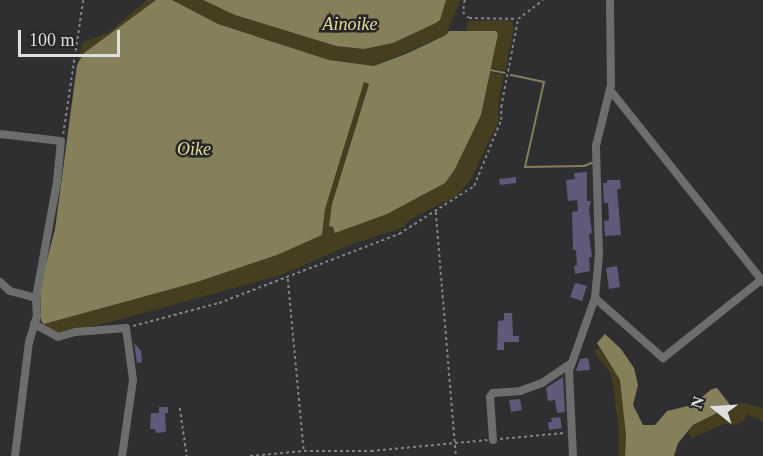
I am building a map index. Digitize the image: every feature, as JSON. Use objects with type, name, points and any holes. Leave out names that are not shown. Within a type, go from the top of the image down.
[{"type":"street","points":[[573,456],[569,370],[595,298],[599,255],[596,146],[610,90],[609,0]]},
{"type":"street","points":[[595,298],[663,358],[762,281],[610,90]]},
{"type":"street","points":[[0,134],[62,141],[36,298],[37,316],[28,342],[15,456]]},
{"type":"street","points":[[0,282],[10,291],[36,298]]},
{"type":"street","points":[[34,324],[58,338],[76,332],[126,328],[133,380],[122,456]]},
{"type":"street","points":[[493,440],[490,397],[493,393],[520,391],[542,383],[572,363]]},
{"type":"path","points":[[62,141],[83,0]]},
{"type":"path","points":[[465,0],[463,12],[469,18],[518,19],[543,0]]},
{"type":"path","points":[[126,328],[219,303],[399,234],[474,186],[497,133],[518,19]]},
{"type":"path","points":[[436,211],[456,456]]},
{"type":"path","points":[[288,278],[304,451]]},
{"type":"path","points":[[180,408],[187,456]]},
{"type":"path","points":[[250,456],[281,455],[304,451],[371,451],[571,433]]},
{"type":"shaded area","points":[[147,0],[156,0],[84,53],[77,65],[82,43],[109,32]]},
{"type":"shaded area","points":[[172,0],[203,0],[235,15],[336,46],[364,49],[393,43],[436,23],[440,20],[446,0],[461,0],[446,35],[374,66],[329,60],[218,24]]},
{"type":"shaded area","points":[[507,20],[512,22],[514,29],[505,71],[491,68],[498,34],[467,31],[468,21]]},
{"type":"shaded area","points":[[490,72],[504,75],[498,106],[499,120],[471,179],[458,195],[409,220],[404,227],[355,243],[281,275],[111,322],[59,333],[51,331],[44,324],[197,282],[277,255],[322,235],[325,209],[364,82],[369,83],[332,204],[335,232],[444,183],[455,169],[481,116]]},
{"type":"shaded area","points":[[599,348],[620,380],[626,436],[625,456],[618,456],[619,433],[613,384],[610,372],[594,350]]},
{"type":"shaded area","points":[[740,402],[763,408],[763,422],[748,414],[745,420],[736,425],[723,424],[692,438],[688,433],[693,425]]},
{"type":"water","name":"Oike","points":[[156,0],[172,0],[218,24],[329,60],[374,66],[408,53],[446,35],[449,31],[496,31],[498,34],[481,115],[455,169],[445,183],[387,214],[335,233],[333,227],[329,226],[332,204],[369,84],[364,82],[325,209],[322,235],[277,255],[197,282],[44,324],[41,321],[40,287],[55,229],[77,65],[84,53]]},
{"type":"water","name":"Ainoike","points":[[203,0],[446,0],[440,20],[436,23],[393,43],[364,49],[336,46],[235,15]]},
{"type":"water","points":[[605,334],[621,349],[634,368],[638,385],[633,405],[643,425],[655,425],[667,411],[692,405],[712,389],[717,388],[731,406],[693,425],[678,443],[674,456],[625,456],[626,436],[620,380],[597,343]]},
{"type":"building","points":[[587,172],[587,201],[591,201],[589,209],[592,233],[589,234],[592,257],[589,257],[590,271],[575,274],[574,266],[577,265],[576,250],[573,250],[572,212],[578,211],[577,200],[568,201],[566,180],[575,179],[574,173]]},
{"type":"building","points":[[516,177],[516,183],[500,185],[499,179]]},
{"type":"building","points":[[607,180],[620,180],[621,189],[617,189],[621,235],[605,236],[604,221],[609,220],[608,203],[604,203],[603,183],[607,183]]},
{"type":"building","points":[[617,266],[620,287],[609,289],[606,268]]},
{"type":"building","points":[[575,283],[587,286],[582,301],[570,297]]},
{"type":"building","points":[[504,313],[512,313],[513,336],[519,336],[519,342],[504,342],[504,350],[497,350],[498,321],[504,320]]},
{"type":"building","points":[[134,343],[141,351],[142,362],[137,363]]},
{"type":"building","points":[[588,358],[590,370],[576,371],[580,359]]},
{"type":"building","points":[[563,377],[565,412],[557,413],[555,400],[548,401],[546,388]]},
{"type":"building","points":[[520,399],[522,410],[511,412],[509,400]]},
{"type":"building","points":[[159,407],[168,407],[168,413],[165,413],[166,432],[156,433],[155,429],[150,429],[151,413],[159,413]]},
{"type":"building","points":[[560,417],[562,428],[549,430],[548,422],[552,422],[551,418]]},
{"type":"waterway","points":[[490,70],[505,73]]},
{"type":"waterway","points":[[511,75],[544,82],[525,167],[584,166],[592,163]]}]
